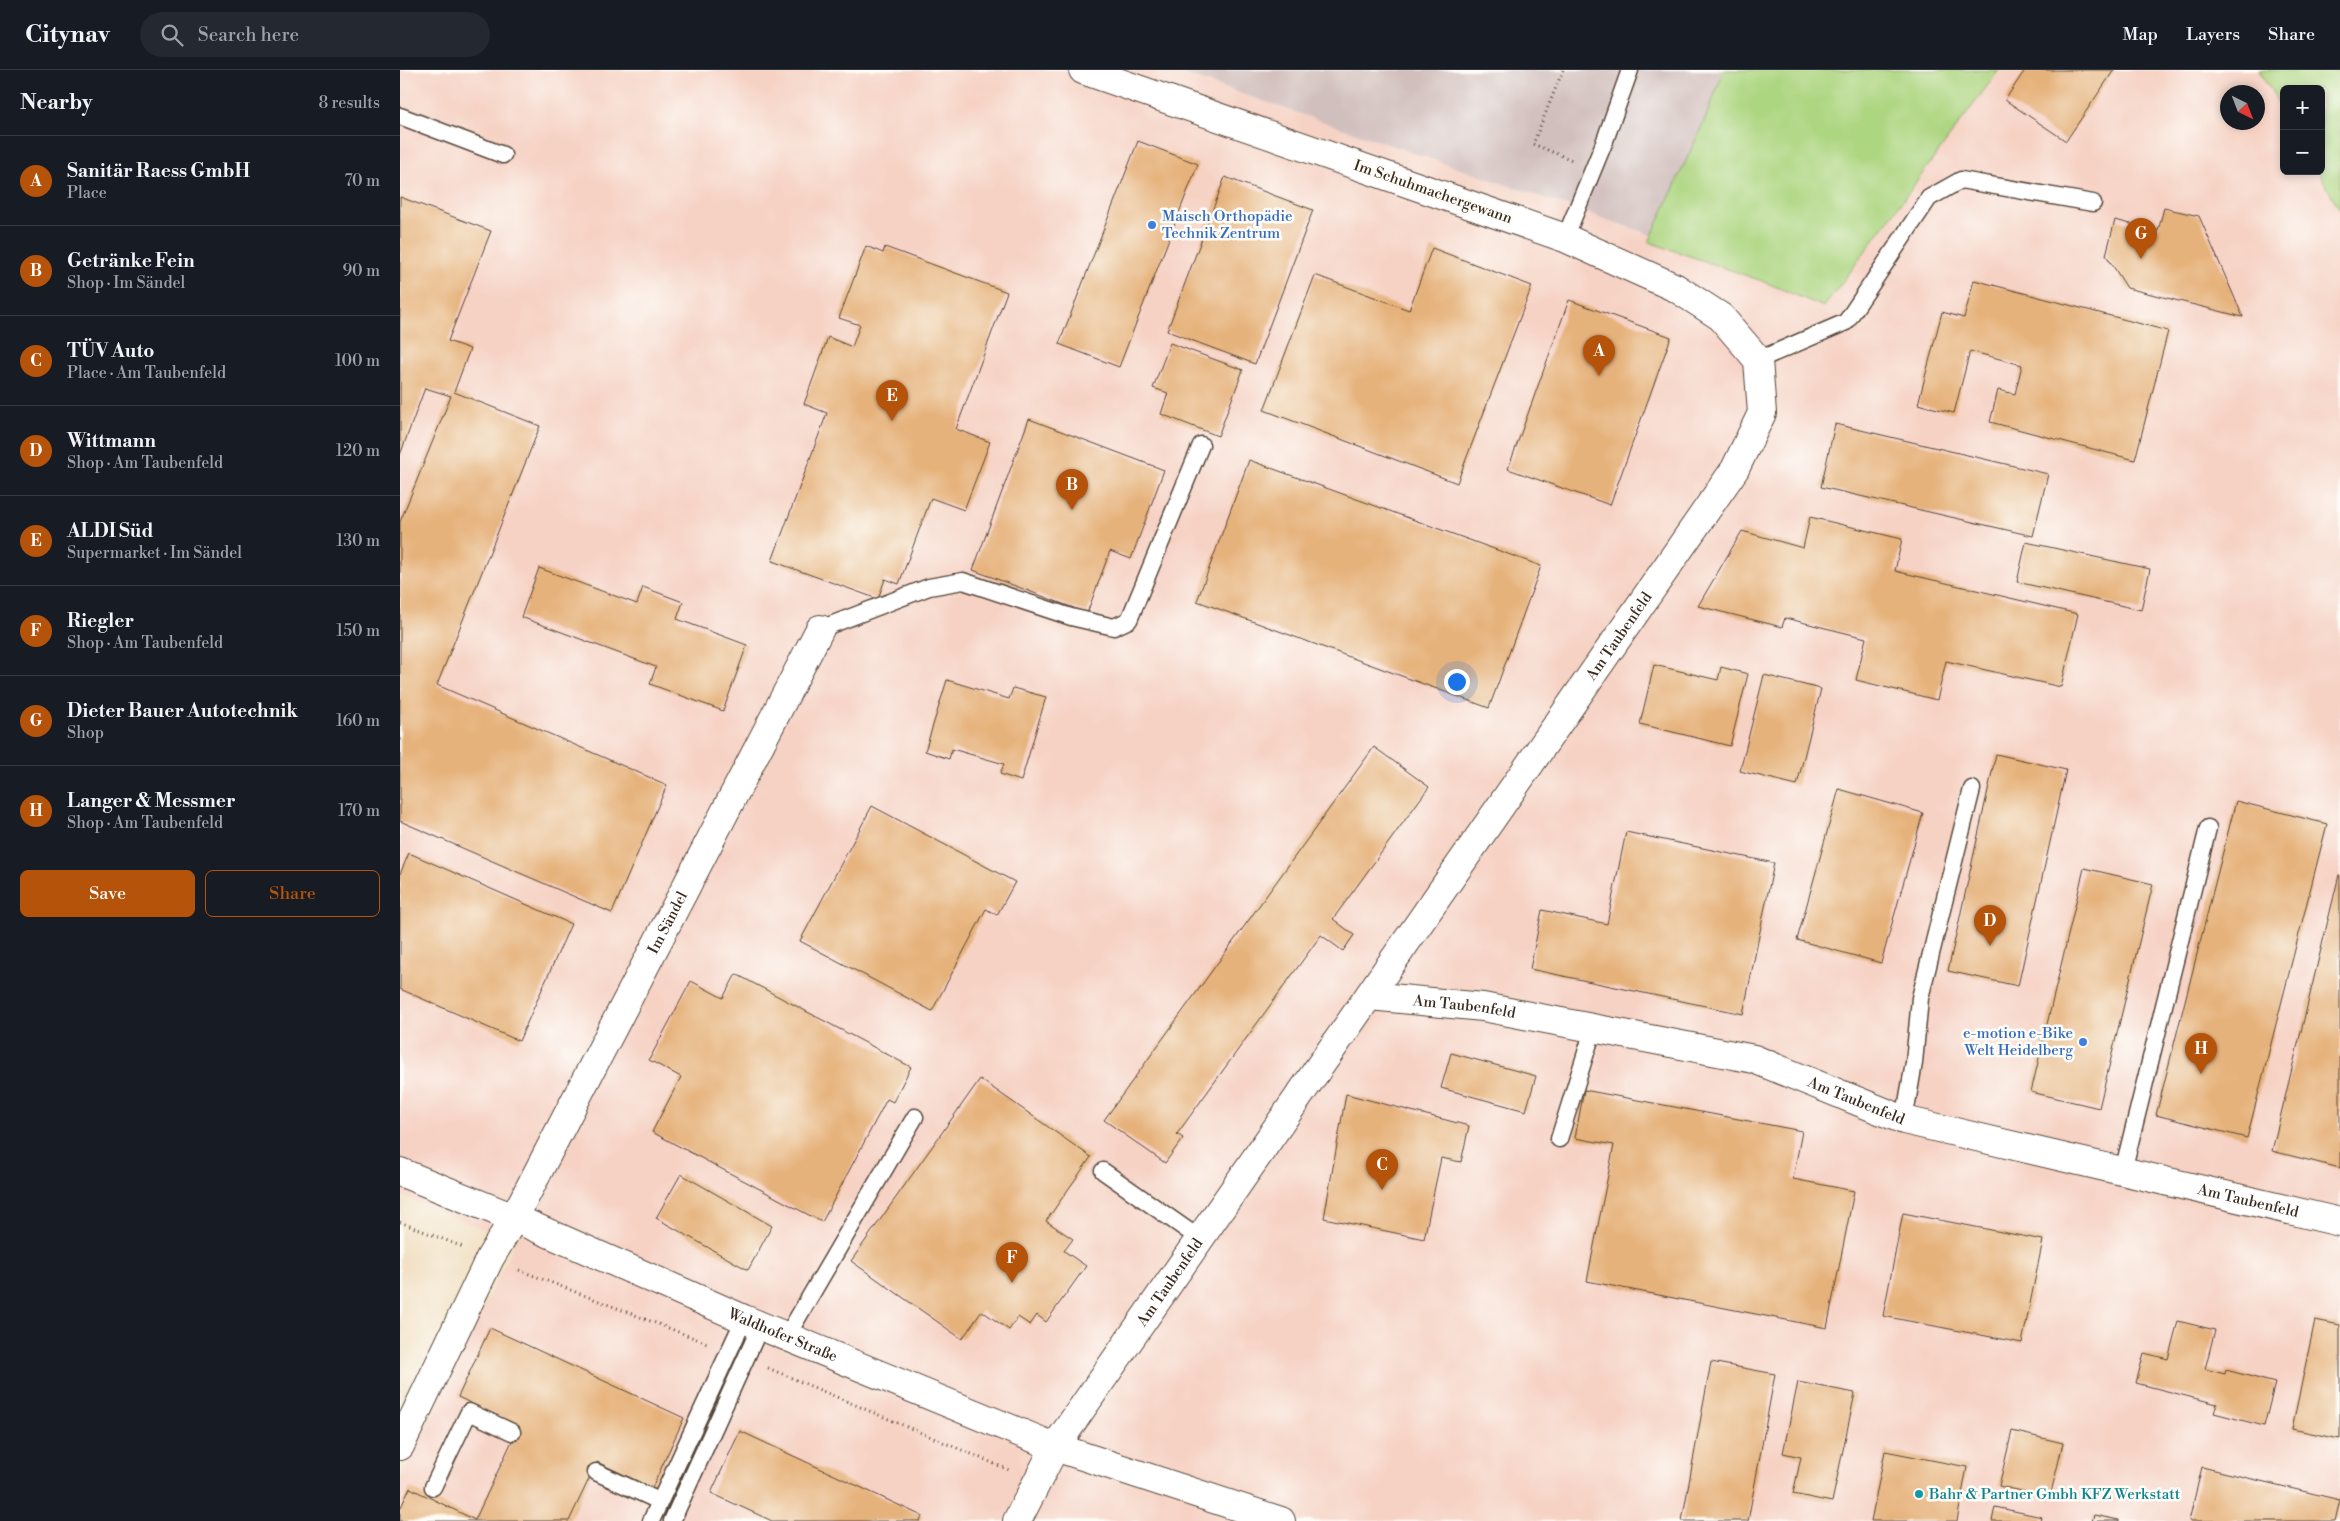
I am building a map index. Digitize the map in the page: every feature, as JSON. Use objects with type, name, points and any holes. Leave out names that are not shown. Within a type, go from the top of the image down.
[{"type":"street","name":"Im Schuhmachergewann","points":[[1083,70],[1565,238],[1676,288],[1721,317],[1758,360]]},
{"type":"street","name":"Am Taubenfeld","points":[[1016,1521],[1055,1447],[1735,469],[1762,413],[1758,360]]},
{"type":"street","name":"Im Sändel","points":[[514,1218],[820,629]]},
{"type":"street","name":"Am Taubenfeld","points":[[1370,996],[1483,1006],[1754,1059],[1904,1120],[2340,1222]]},
{"type":"street","name":"Waldhofer Straße","points":[[400,1172],[514,1218],[786,1336],[1055,1447]]},
{"type":"street","points":[[400,1446],[490,1258],[514,1218]]},
{"type":"street","points":[[1055,1447],[1281,1521]]},
{"type":"lane","points":[[1565,238],[1630,70]]},
{"type":"lane","points":[[400,116],[503,155]]},
{"type":"lane","points":[[1758,360],[1846,322],[1930,198],[1961,180],[2093,203]]},
{"type":"lane","points":[[820,629],[929,587],[963,581],[1071,617],[1114,627],[1129,620],[1201,445]]},
{"type":"lane","points":[[1904,1120],[1914,1063],[1920,998],[1972,789]]},
{"type":"lane","points":[[2123,1171],[2208,828]]},
{"type":"lane","points":[[1560,1140],[1594,1027]]},
{"type":"lane","points":[[786,1336],[915,1117]]},
{"type":"lane","points":[[1103,1170],[1200,1240]]},
{"type":"lane","points":[[651,1521],[753,1322]]},
{"type":"lane","points":[[672,1521],[753,1322]]},
{"type":"lane","points":[[433,1487],[470,1412],[512,1432]]},
{"type":"lane","points":[[596,1472],[660,1501]]},
{"type":"path","points":[[1563,70],[1533,144],[1593,169]]},
{"type":"shaded area","points":[[400,70],[1173,70],[1811,290],[1971,70],[2315,70],[2322,85],[2280,85],[2280,175],[2325,175],[2325,93],[2340,127],[2340,1521],[400,1521],[400,1482],[515,1242],[400,1195]]},
{"type":"shaded area","points":[[1173,70],[1971,70],[1811,290]]},
{"type":"green space","points":[[1724,70],[1999,70],[1824,307],[1762,281],[1649,242],[1705,119]]},
{"type":"green space","points":[[2259,70],[2340,70],[2340,210],[2320,175],[2325,175],[2325,85],[2280,85],[2280,105]]},
{"type":"building","points":[[2025,70],[2114,70],[2066,141],[2005,100]]},
{"type":"building","points":[[1138,141],[1198,164],[1119,367],[1059,344]]},
{"type":"building","points":[[1225,177],[1313,210],[1255,364],[1167,331]]},
{"type":"building","points":[[400,197],[491,231],[448,341],[470,349],[454,392],[540,426],[437,685],[667,785],[612,913],[400,821],[400,522],[451,396],[425,388],[400,455]]},
{"type":"building","points":[[2164,208],[2199,216],[2243,317],[2127,288],[2106,255],[2115,220],[2158,231]]},
{"type":"building","points":[[866,246],[883,253],[885,247],[1007,292],[956,429],[990,442],[964,510],[931,498],[899,584],[885,579],[878,599],[772,561],[827,413],[804,404],[828,337],[852,347],[860,325],[839,318]]},
{"type":"building","points":[[1432,248],[1532,286],[1457,483],[1264,410],[1315,275],[1409,310]]},
{"type":"building","points":[[1974,280],[2168,331],[2135,460],[1990,422],[1998,390],[2015,394],[2022,365],[1970,351],[1954,413],[1918,404],[1942,312],[1964,318]]},
{"type":"building","points":[[1569,300],[1671,337],[1610,505],[1508,469]]},
{"type":"building","points":[[1170,343],[1243,370],[1218,436],[1161,414],[1168,393],[1153,388]]},
{"type":"building","points":[[1029,419],[1164,470],[1131,559],[1110,551],[1087,613],[973,570]]},
{"type":"building","points":[[1835,424],[2048,474],[2033,536],[1821,487]]},
{"type":"building","points":[[1249,460],[1541,566],[1489,708],[1197,601]]},
{"type":"building","points":[[1810,517],[1902,539],[1895,571],[2078,614],[2061,687],[1946,661],[1937,700],[1856,680],[1866,638],[1785,618],[1782,627],[1698,606],[1742,531],[1803,548]]},
{"type":"building","points":[[2026,542],[2150,569],[2141,610],[2017,582]]},
{"type":"building","points":[[539,568],[637,604],[643,587],[683,602],[677,619],[747,645],[723,711],[650,684],[656,667],[521,617]]},
{"type":"building","points":[[1654,665],[1718,680],[1721,667],[1748,674],[1730,746],[1640,724]]},
{"type":"building","points":[[1764,675],[1821,689],[1797,785],[1740,771]]},
{"type":"building","points":[[947,680],[1009,699],[1013,688],[1046,697],[1021,781],[1000,774],[1004,764],[952,749],[949,759],[925,751]]},
{"type":"building","points":[[1374,747],[1429,787],[1333,919],[1354,935],[1343,951],[1321,935],[1177,1134],[1183,1138],[1165,1163],[1104,1120]]},
{"type":"building","points":[[1996,754],[2066,770],[2018,986],[1948,971]]},
{"type":"building","points":[[1839,789],[1923,813],[1881,963],[1797,940]]},
{"type":"building","points":[[2236,801],[2327,824],[2247,1138],[2156,1115]]},
{"type":"building","points":[[872,806],[1015,882],[997,915],[986,909],[932,1011],[800,941]]},
{"type":"building","points":[[1626,832],[1774,863],[1743,1014],[1530,969],[1542,910],[1607,924]]},
{"type":"building","points":[[409,853],[571,924],[519,1041],[400,989],[400,874]]},
{"type":"building","points":[[2084,868],[2153,884],[2099,1108],[2031,1092]]},
{"type":"building","points":[[2340,875],[2340,1168],[2272,1151]]},
{"type":"building","points":[[736,974],[911,1067],[893,1102],[887,1099],[822,1222],[652,1132],[681,1077],[649,1060],[691,981],[723,998]]},
{"type":"building","points":[[1451,1053],[1536,1076],[1526,1111],[1441,1088]]},
{"type":"building","points":[[980,1079],[1091,1157],[1046,1221],[1073,1239],[1064,1251],[1086,1266],[1046,1322],[1037,1315],[1030,1325],[1018,1317],[1009,1330],[982,1311],[962,1339],[851,1261]]},
{"type":"building","points":[[1584,1090],[1802,1131],[1793,1179],[1854,1191],[1827,1328],[1587,1281],[1614,1145],[1575,1138]]},
{"type":"building","points":[[1346,1094],[1469,1126],[1461,1162],[1441,1158],[1424,1239],[1324,1218]]},
{"type":"building","points":[[681,1174],[772,1226],[748,1270],[656,1218]]},
{"type":"building","points":[[1903,1213],[2043,1240],[2022,1343],[1883,1316]]},
{"type":"building","points":[[2315,1320],[2340,1325],[2340,1439],[2292,1429]]},
{"type":"building","points":[[2178,1321],[2215,1330],[2205,1369],[2225,1374],[2226,1370],[2275,1383],[2264,1426],[2214,1413],[2217,1404],[2136,1383],[2144,1353],[2168,1359]]},
{"type":"building","points":[[490,1328],[684,1418],[652,1488],[597,1462],[569,1521],[400,1521],[400,1509],[410,1488],[475,1520],[519,1426],[458,1397]]},
{"type":"building","points":[[1711,1362],[1775,1374],[1748,1521],[1682,1521]]},
{"type":"building","points":[[1798,1382],[1855,1393],[1832,1502],[1793,1494],[1801,1457],[1783,1453]]},
{"type":"building","points":[[740,1431],[922,1516],[920,1521],[772,1521],[711,1493]]},
{"type":"building","points":[[2012,1431],[2063,1443],[2050,1497],[1999,1486]]},
{"type":"building","name":"Bahr & Partner Gmbh KFZ Werkstatt","points":[[1885,1451],[1967,1467],[1957,1521],[1871,1521]]},
{"type":"building","points":[[2202,1467],[2340,1500],[2335,1521],[2189,1521]]},
{"type":"building","points":[[1995,1507],[2042,1517],[2041,1521],[1992,1521]]},
{"type":"building","points":[[2094,1515],[2119,1520],[2119,1521],[2092,1521]]},
{"type":"place","name":"Maisch Orthopädie Technik Zentrum","points":[[1152,225]]},
{"type":"place","name":"Dieter Bauer Autotechnik","points":[[2141,259]]},
{"type":"place","name":"Sanitär Raess GmbH","points":[[1599,376]]},
{"type":"place","name":"ALDI Süd","points":[[892,421]]},
{"type":"place","name":"Getränke Fein","points":[[1072,510]]},
{"type":"place","name":"Wittmann","points":[[1990,946]]},
{"type":"place","name":"e-motion e-Bike Welt Heidelberg","points":[[2083,1042]]},
{"type":"place","name":"Langer & Messmer","points":[[2201,1074]]},
{"type":"place","name":"TÜV Auto","points":[[1382,1190]]},
{"type":"place","name":"Riegler","points":[[1012,1283]]},
{"type":"place","name":"Bahr & Partner Gmbh KFZ Werkstatt","points":[[1919,1494]]}]
